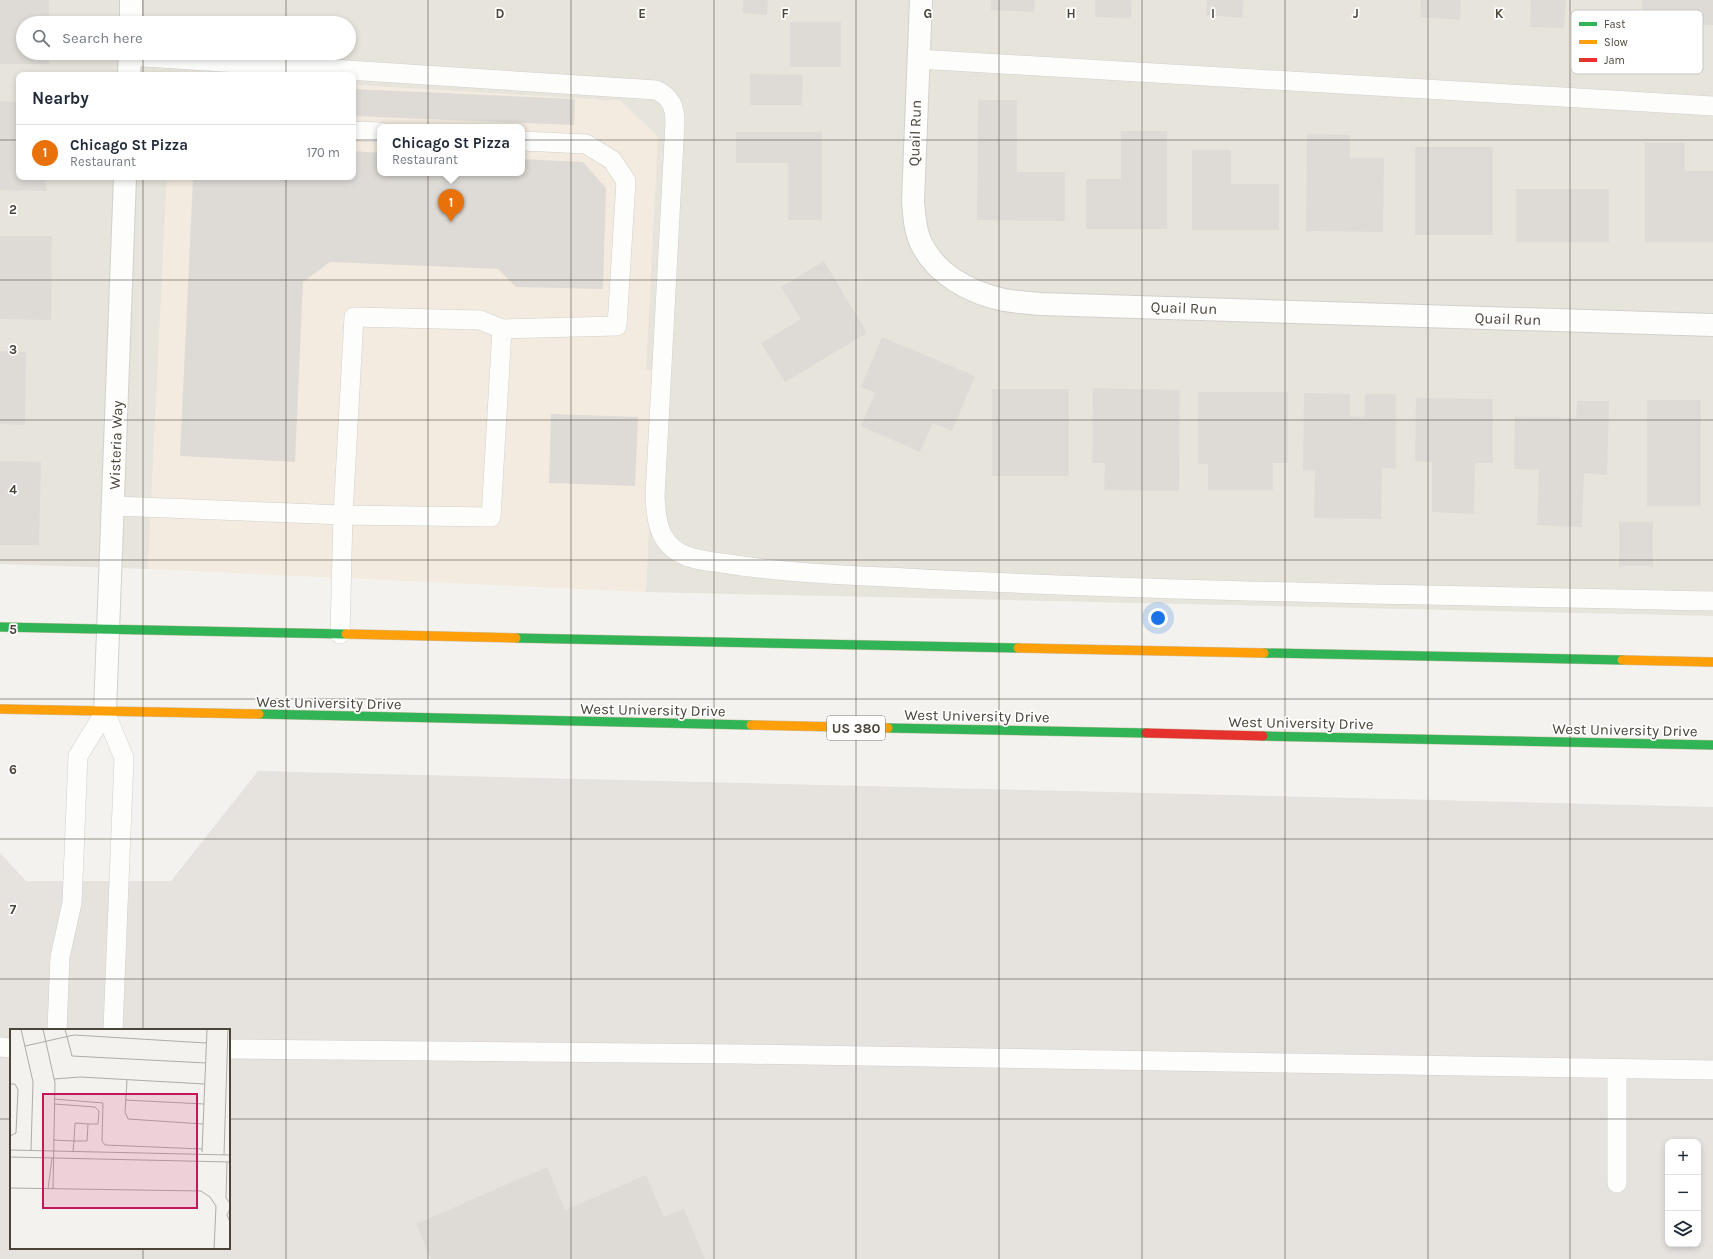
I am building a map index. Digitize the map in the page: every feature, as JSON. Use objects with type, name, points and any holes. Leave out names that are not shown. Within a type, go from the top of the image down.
[{"type":"highway","points":[[0,627],[1713,662]]},
{"type":"highway","name":"West University Drive","points":[[0,709],[1713,745]]},
{"type":"street","points":[[131,0],[131,16]]},
{"type":"street","name":"Quail Run","points":[[921,0],[912,201],[920,242],[932,262],[952,279],[982,294],[1004,300],[1040,304],[1713,325]]},
{"type":"street","name":"Wisteria Way","points":[[105,712],[114,506],[125,180]]},
{"type":"lane","points":[[918,58],[1713,106]]},
{"type":"lane","points":[[129,61],[329,72]]},
{"type":"lane","points":[[356,73],[656,90],[665,94],[671,101],[675,113],[675,122],[655,496],[656,518],[661,535],[669,546],[680,554],[693,558],[746,567],[798,573],[1039,585],[1713,602]]},
{"type":"lane","points":[[356,131],[377,132]]},
{"type":"lane","points":[[340,634],[342,515],[354,317],[480,320],[502,329],[617,326],[626,182],[612,160],[586,144],[525,140]]},
{"type":"lane","points":[[114,506],[342,515],[491,517],[502,329]]},
{"type":"lane","points":[[57,1029],[60,957],[72,904],[78,756],[105,712]]},
{"type":"lane","points":[[105,712],[124,758],[113,1029]]},
{"type":"lane","points":[[230,1049],[756,1054],[1713,1070]]},
{"type":"lane","points":[[1617,1069],[1617,1183]]},
{"type":"shaded area","points":[[0,0],[1713,0],[1713,616],[646,592],[655,370],[646,370],[621,101],[356,85],[356,72],[16,72],[16,180],[167,180],[148,569],[0,564]]},
{"type":"shaded area","points":[[356,85],[621,101],[658,137],[646,370],[655,370],[646,592],[148,569],[167,180],[356,180]]},
{"type":"shaded area","points":[[258,771],[1713,807],[1713,1259],[0,1259],[0,853],[26,881],[171,881]]},
{"type":"shaded area","points":[[1279,1123],[1579,1128],[1579,1156],[1649,1158],[1650,1130],[1713,1131],[1713,1259],[944,1259],[1210,1149]]},
{"type":"building","points":[[0,0],[49,0],[49,16],[16,16],[16,60],[49,60],[49,64],[0,64]]},
{"type":"building","points":[[743,0],[768,0],[767,15],[743,13]]},
{"type":"building","points":[[991,0],[1035,0],[1034,12],[991,10]]},
{"type":"building","points":[[1095,0],[1132,0],[1131,18],[1095,17]]},
{"type":"building","points":[[1207,0],[1244,0],[1242,18],[1206,15]]},
{"type":"building","points":[[1421,0],[1461,0],[1460,20],[1420,17]]},
{"type":"building","points":[[1531,0],[1566,0],[1564,28],[1530,27]]},
{"type":"building","points":[[1642,0],[1713,0],[1713,25],[1703,25],[1703,10],[1642,10]]},
{"type":"building","points":[[790,22],[841,22],[841,67],[790,67]]},
{"type":"building","points":[[750,74],[803,75],[802,105],[750,105]]},
{"type":"building","points":[[356,89],[575,99],[574,125],[356,116]]},
{"type":"building","points":[[978,100],[1017,100],[1017,172],[1065,172],[1065,221],[977,220]]},
{"type":"building","points":[[0,101],[16,102],[16,180],[46,180],[46,191],[0,190]]},
{"type":"building","points":[[1121,131],[1167,131],[1167,229],[1086,229],[1086,179],[1121,179]]},
{"type":"building","points":[[736,132],[822,132],[822,220],[788,220],[788,163],[736,163]]},
{"type":"building","points":[[1307,134],[1350,135],[1350,158],[1384,158],[1383,232],[1306,231]]},
{"type":"building","points":[[1645,143],[1685,143],[1685,171],[1713,171],[1713,242],[1645,242]]},
{"type":"building","points":[[1415,147],[1493,147],[1493,235],[1415,235]]},
{"type":"building","points":[[1192,150],[1231,150],[1231,184],[1279,184],[1279,230],[1192,230]]},
{"type":"building","points":[[356,151],[377,153],[377,176],[525,176],[525,159],[583,162],[606,188],[603,289],[516,287],[498,269],[330,262],[303,282],[295,462],[180,456],[193,180],[356,180]]},
{"type":"building","points":[[1516,189],[1609,189],[1609,242],[1516,242]]},
{"type":"building","points":[[0,236],[52,236],[51,320],[0,319]]},
{"type":"building","points":[[824,261],[867,333],[785,382],[761,343],[801,319],[781,287]]},
{"type":"building","points":[[882,337],[975,376],[952,431],[933,423],[920,452],[861,426],[875,393],[861,387]]},
{"type":"building","points":[[0,351],[26,352],[25,425],[0,424]]},
{"type":"building","points":[[1093,388],[1180,390],[1179,491],[1104,490],[1105,463],[1092,463]]},
{"type":"building","points":[[992,389],[1069,389],[1069,476],[992,476]]},
{"type":"building","points":[[1198,392],[1288,392],[1288,463],[1273,463],[1273,490],[1208,490],[1208,464],[1198,464]]},
{"type":"building","points":[[1304,393],[1350,394],[1350,416],[1364,417],[1365,394],[1396,394],[1396,469],[1382,468],[1381,519],[1314,518],[1315,471],[1303,470]]},
{"type":"building","points":[[1416,398],[1493,399],[1493,463],[1475,463],[1474,514],[1432,512],[1432,462],[1415,461]]},
{"type":"building","points":[[1647,400],[1701,400],[1701,506],[1647,506]]},
{"type":"building","points":[[1577,401],[1609,401],[1607,475],[1584,473],[1582,527],[1537,525],[1539,470],[1514,469],[1515,417],[1576,418]]},
{"type":"building","points":[[551,414],[638,417],[635,486],[549,483]]},
{"type":"building","points":[[0,461],[41,462],[39,545],[0,545]]},
{"type":"building","points":[[1619,522],[1653,522],[1653,566],[1619,566]]},
{"type":"building","points":[[547,1167],[565,1210],[646,1175],[664,1217],[684,1209],[705,1259],[431,1259],[416,1224]]},
{"type":"traffic: fast","points":[[0,627],[346,634]]},
{"type":"traffic: fast","points":[[516,638],[1018,648]]},
{"type":"traffic: fast","points":[[1264,653],[1622,660]]},
{"type":"traffic: fast","points":[[259,714],[751,725]]},
{"type":"traffic: fast","points":[[888,728],[1146,733]]},
{"type":"traffic: fast","points":[[1263,736],[1713,745]]},
{"type":"traffic: slow","points":[[346,634],[516,638]]},
{"type":"traffic: slow","points":[[1018,648],[1264,653]]},
{"type":"traffic: slow","points":[[1622,660],[1713,662]]},
{"type":"traffic: slow","points":[[0,709],[259,714]]},
{"type":"traffic: slow","points":[[751,725],[888,728]]},
{"type":"traffic: jam","points":[[1146,733],[1263,736]]},
{"type":"place","name":"Chicago St Pizza","points":[[451,222]]}]
